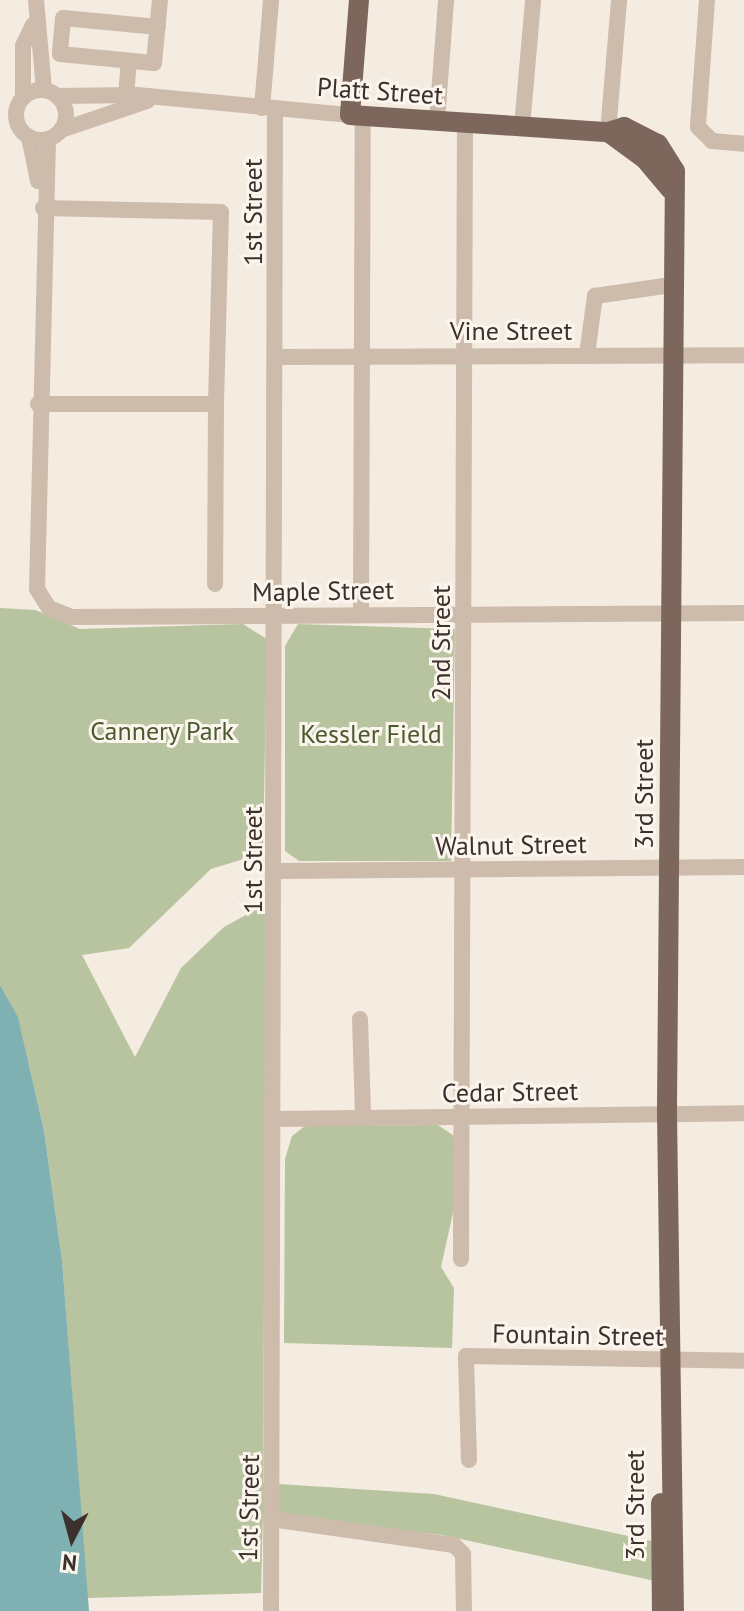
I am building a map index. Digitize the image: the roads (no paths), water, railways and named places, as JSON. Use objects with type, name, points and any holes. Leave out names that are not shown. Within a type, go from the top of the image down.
[{"type":"main road","points":[[356,115],[359,0]]},
{"type":"main road","name":"Platt Street","points":[[356,115],[608,132],[624,127],[652,152]]},
{"type":"main road","name":"3rd Street","points":[[652,152],[675,171],[671,190],[668,1360],[662,1611]]},
{"type":"main road","name":"3rd Street","points":[[667,1399],[674,1611]]},
{"type":"street","points":[[36,0],[33,23],[23,46],[23,97],[18,123],[29,137],[44,203]]},
{"type":"street","points":[[158,27],[63,18],[60,54],[154,63],[158,27],[160,0]]},
{"type":"street","name":"1st Street","points":[[271,0],[268,109],[277,357],[278,871],[271,1611]]},
{"type":"street","points":[[437,121],[446,0]]},
{"type":"street","points":[[522,127],[533,0]]},
{"type":"street","points":[[608,132],[619,0]]},
{"type":"street","points":[[707,0],[700,133],[712,141],[744,144]]},
{"type":"street","points":[[33,23],[62,29]]},
{"type":"street","points":[[33,23],[50,92],[55,135],[44,203],[38,404],[216,404]]},
{"type":"street","points":[[126,95],[129,61]]},
{"type":"street","points":[[23,97],[50,92]]},
{"type":"street","name":"Platt Street","points":[[50,92],[126,95],[148,100],[356,115]]},
{"type":"street","name":"Platt Street","points":[[55,135],[148,100]]},
{"type":"street","points":[[356,115],[363,354],[361,613]]},
{"type":"street","name":"2nd Street","points":[[461,1259],[464,1116],[465,123]]},
{"type":"street","points":[[29,137],[55,135]]},
{"type":"street","points":[[44,203],[221,212],[215,584]]},
{"type":"street","points":[[587,355],[595,296],[671,285]]},
{"type":"street","name":"Vine Street","points":[[277,357],[363,354],[744,355]]},
{"type":"street","name":"Maple Street","points":[[38,404],[37,589],[49,608],[71,617],[744,613]]},
{"type":"street","name":"Walnut Street","points":[[278,871],[744,867]]},
{"type":"street","points":[[360,1019],[363,1117]]},
{"type":"street","name":"Cedar Street","points":[[277,1119],[744,1113]]},
{"type":"street","name":"Fountain Street","points":[[469,1460],[466,1356],[744,1361]]},
{"type":"street","points":[[271,1519],[441,1539],[463,1554],[464,1611]]},
{"type":"water","points":[[0,985],[18,1017],[44,1131],[62,1260],[89,1611],[0,1611]]},
{"type":"park label","name":"Cannery Park","points":[[162,731]]},
{"type":"park label","name":"Kessler Field","points":[[371,734]]}]
